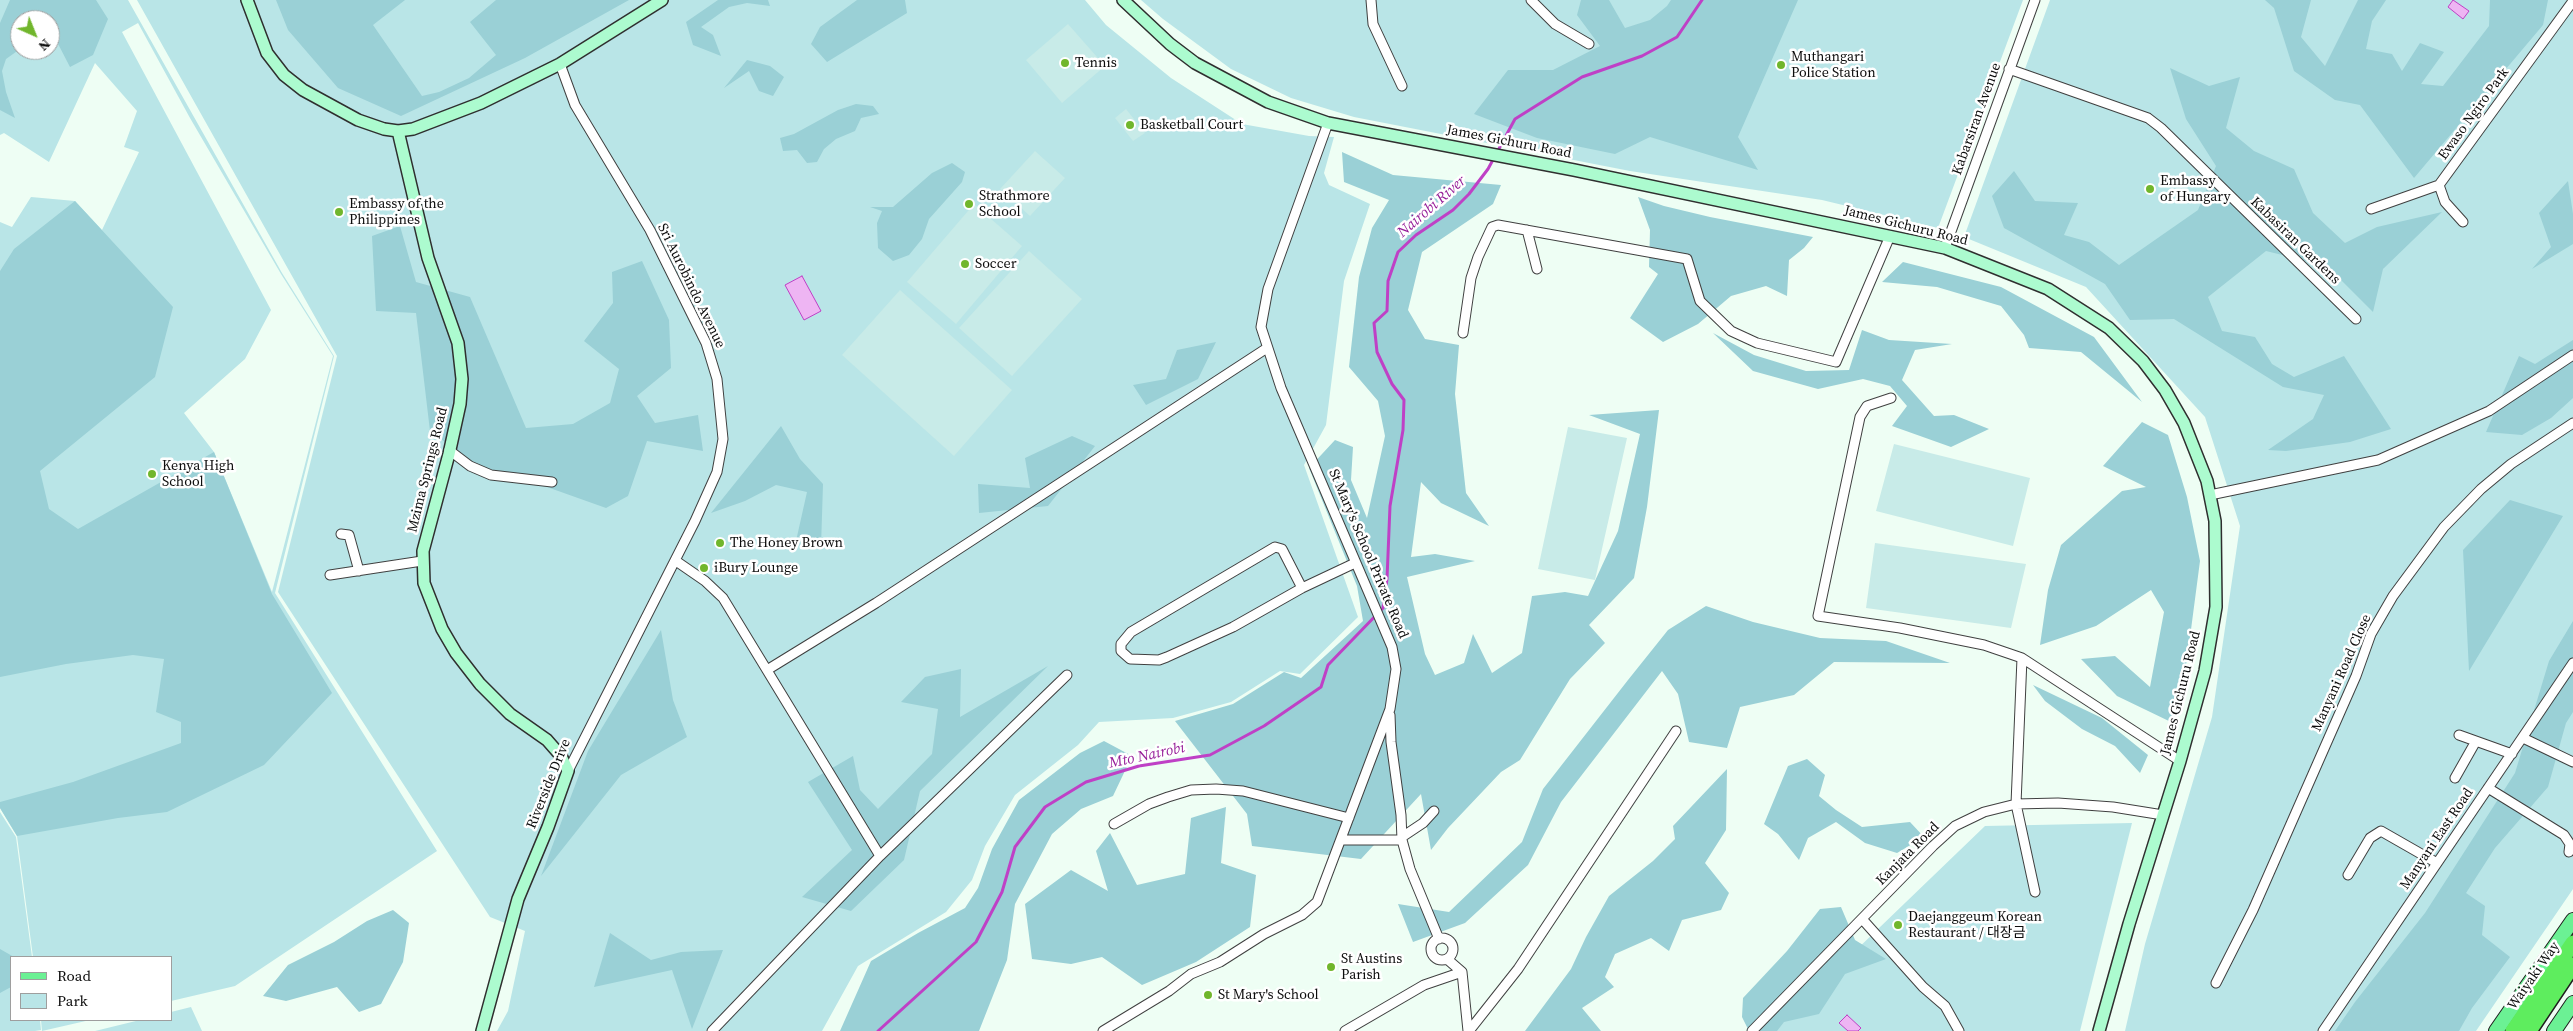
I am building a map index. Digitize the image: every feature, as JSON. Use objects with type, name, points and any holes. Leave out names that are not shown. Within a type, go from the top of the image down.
[{"type":"highway","points":[[2513,1031],[2573,943]]},
{"type":"highway","points":[[2529,1031],[2573,966]]},
{"type":"main road","points":[[247,0],[267,53],[284,75],[303,90],[358,120],[384,129],[398,131],[413,129],[481,103],[560,64],[662,0]]},
{"type":"main road","name":"James Gichuru Road","points":[[1123,0],[1170,44],[1195,63],[1268,102],[1328,123],[1489,153],[1945,248],[2048,289],[2109,328],[2143,362],[2165,390],[2184,423],[2207,481],[2216,521],[2216,607],[2205,671],[2099,1031]]},
{"type":"main road","name":"Mzima Springs Road","points":[[398,131],[428,258],[458,343],[461,360],[460,404],[428,528],[422,561],[424,583],[442,629],[456,653],[480,684],[510,714],[547,740],[561,756],[568,771]]},
{"type":"main road","name":"Riverside Drive","points":[[482,1031],[518,899],[548,827],[568,771]]},
{"type":"main road","name":"Waiyaki Way","points":[[2496,1031],[2573,920]]},
{"type":"main road","points":[[2554,1031],[2573,1003]]},
{"type":"street","points":[[1372,0],[1373,24],[1402,86]]},
{"type":"street","points":[[1531,0],[1555,24],[1590,44]]},
{"type":"street","name":"Kabarsiran Avenue","points":[[1945,248],[2035,0]]},
{"type":"street","name":"Ewaso Ngiro Park","points":[[2439,184],[2573,1]]},
{"type":"street","name":"Sri Aurobindo Avenue","points":[[560,64],[576,106],[650,230],[706,342],[717,379],[723,439],[717,472],[676,561]]},
{"type":"street","name":"Kabasiran Gardens","points":[[2009,70],[2148,118],[2161,128],[2356,320]]},
{"type":"street","name":"St Mary's School Private Road","points":[[1104,1031],[1169,991],[1192,974],[1220,962],[1310,909],[1317,902],[1390,709],[1396,657],[1355,563],[1267,348],[1261,327],[1268,289],[1328,123]]},
{"type":"street","points":[[2371,209],[2439,184],[2445,202],[2463,222]]},
{"type":"street","points":[[1463,333],[1471,278],[1478,257],[1492,227],[1498,225],[1687,259],[1700,301],[1731,331],[1758,343],[1836,362],[1890,236]]},
{"type":"street","points":[[1528,230],[1537,268]]},
{"type":"street","points":[[767,670],[835,629],[1267,348]]},
{"type":"street","points":[[2210,495],[2378,460],[2489,411],[2573,354]]},
{"type":"street","points":[[1891,398],[1867,406],[1860,417],[1818,616],[1900,628],[1984,645],[2022,658],[2180,761]]},
{"type":"street","name":"Manyani Road Close","points":[[2216,983],[2253,910],[2356,676],[2371,634],[2393,596],[2416,561],[2444,527],[2481,489],[2511,464],[2573,423]]},
{"type":"street","points":[[449,450],[470,466],[491,475],[552,482]]},
{"type":"street","points":[[341,534],[349,535],[359,571]]},
{"type":"street","points":[[1302,588],[1282,549],[1275,547],[1131,632],[1121,644],[1121,651],[1126,657],[1136,660],[1167,658],[1234,627],[1302,588],[1355,563]]},
{"type":"street","points":[[330,575],[422,561]]},
{"type":"street","points":[[676,561],[704,581],[723,598],[880,856]]},
{"type":"street","name":"Riverside Drive","points":[[568,771],[588,728],[676,561]]},
{"type":"street","points":[[2022,658],[2016,804],[2035,892]]},
{"type":"street","name":"Manyani East Road","points":[[2323,1031],[2573,663]]},
{"type":"street","points":[[712,1031],[880,856],[1068,675]]},
{"type":"street","points":[[1390,709],[1391,742],[1399,797],[1402,838],[1412,877],[1439,939]]},
{"type":"street","points":[[1468,1031],[1518,968],[1676,732]]},
{"type":"street","points":[[2460,735],[2512,754]]},
{"type":"street","points":[[2523,738],[2573,762]]},
{"type":"street","points":[[2455,778],[2476,741]]},
{"type":"street","points":[[2488,788],[2564,835],[2570,844],[2569,852]]},
{"type":"street","points":[[1114,824],[1149,804],[1168,797],[1191,790],[1216,789],[1243,791],[1349,818]]},
{"type":"street","name":"Kanjata Road","points":[[1752,1031],[1863,920],[1933,846],[1955,826],[1984,812],[2016,804],[2058,803],[2113,806],[2163,815]]},
{"type":"street","points":[[1341,840],[1402,838],[1423,823],[1434,811]]},
{"type":"street","points":[[2348,875],[2370,838],[2381,831],[2438,863]]},
{"type":"street","points":[[1863,920],[1923,987],[1945,1006],[1959,1031]]},
{"type":"street","points":[[1439,939],[1444,939],[1452,945],[1451,955],[1447,959],[1438,960],[1432,954],[1432,945],[1439,939]]},
{"type":"street","points":[[1447,959],[1462,972],[1468,1031]]},
{"type":"street","points":[[1345,1031],[1424,985],[1462,972]]},
{"type":"green space","name":"Kenya High School","points":[[0,0],[128,0],[282,273],[334,356],[275,593],[437,851],[235,986],[172,1001],[172,956],[33,956],[17,836],[0,808],[0,222],[12,227],[31,197],[75,201],[102,230],[139,152],[124,147],[137,111],[95,63],[49,162],[4,133],[0,135]],"holes":[[[138,23],[190,118],[281,274],[333,356],[272,592],[214,452],[184,413],[245,359],[271,310],[122,32]]]},
{"type":"green space","points":[[137,0],[1085,0],[1106,25],[1171,78],[1242,124],[1309,136],[1334,137],[1324,173],[1329,185],[1370,204],[1344,281],[1326,425],[1304,465],[1358,617],[1300,674],[1280,671],[1231,702],[1173,718],[1099,722],[1078,745],[1015,795],[985,846],[972,880],[946,912],[858,966],[822,1031],[497,1031],[508,1011],[525,931],[490,917],[278,592],[337,356]]},
{"type":"green space","points":[[1141,0],[2023,0],[1938,228],[1822,200],[1630,171],[1354,117],[1291,98],[1231,69],[1163,19]]},
{"type":"green space","points":[[2050,0],[2573,0],[2573,889],[2476,1031],[2125,1031],[2145,944],[2212,717],[2240,526],[2205,417],[2086,287],[1964,237]]},
{"type":"green space","points":[[0,812],[16,837],[32,956],[10,956],[10,1021],[40,1021],[41,1030],[0,1031]]},
{"type":"green space","points":[[2132,823],[2080,1031],[1772,1031],[1985,826]]},
{"type":"green space","points":[[191,1007],[202,1031],[95,1031],[136,1021],[172,1021],[172,1012]]},
{"type":"green space","points":[[41,1021],[86,1021],[42,1031]]},
{"type":"shaded area","points":[[10,0],[96,0],[108,19],[93,55],[70,67],[60,48],[60,10],[10,10],[10,56],[6,59],[2,71],[6,92],[15,118],[0,110],[0,23]]},
{"type":"shaded area","points":[[276,0],[405,0],[373,25],[422,96],[439,92],[469,78],[496,55],[470,22],[496,0],[629,0],[525,58],[401,116],[338,88],[288,30]]},
{"type":"shaded area","points":[[718,0],[768,0],[770,6],[747,3],[729,7],[701,27],[713,35],[721,56],[693,45],[686,22]]},
{"type":"shaded area","points":[[857,0],[905,0],[907,13],[827,62],[811,44],[820,27]]},
{"type":"shaded area","points":[[1581,0],[1609,0],[1625,28],[1650,20],[1667,6],[1671,0],[1798,0],[1738,137],[1758,170],[1650,137],[1615,154],[1537,138],[1474,114],[1508,70],[1553,70],[1600,46],[1577,15]]},
{"type":"shaded area","points":[[2265,0],[2311,0],[2301,37],[2325,66],[2358,0],[2386,0],[2372,21],[2366,49],[2392,54],[2402,71],[2420,43],[2444,52],[2421,84],[2443,86],[2489,26],[2490,0],[2548,0],[2543,25],[2414,178],[2360,105],[2335,100],[2294,71],[2274,8]]},
{"type":"shaded area","points":[[2453,0],[2469,11],[2463,19],[2448,7]]},
{"type":"shaded area","name":"Tennis","points":[[1068,24],[1105,66],[1062,103],[1026,60]]},
{"type":"shaded area","points":[[747,60],[770,66],[784,77],[773,96],[759,91],[749,71],[724,88]]},
{"type":"shaded area","points":[[2170,68],[2209,86],[2240,77],[2226,128],[2254,151],[2294,169],[2313,213],[2345,243],[2377,227],[2442,212],[2383,269],[2373,312],[2327,266],[2266,251],[2208,297],[2222,331],[2255,337],[2272,364],[2294,377],[2344,356],[2391,429],[2350,442],[2286,451],[2268,450],[2313,419],[2324,395],[2283,387],[2174,319],[2130,320],[2105,284],[2004,228],[1992,196],[2014,171],[2035,201],[2078,203],[2064,235],[2089,242],[2119,265],[2198,210],[2216,166],[2186,119]]},
{"type":"shaded area","points":[[856,104],[873,106],[879,114],[861,118],[855,131],[836,139],[824,149],[817,162],[807,163],[797,150],[783,151],[780,138],[794,134],[838,110]]},
{"type":"shaded area","name":"Basketball Court","points":[[1126,109],[1145,133],[1133,141],[1115,118]]},
{"type":"shaded area","points":[[1035,151],[1065,178],[1030,216],[1000,189]]},
{"type":"shaded area","points":[[1342,152],[1393,175],[1501,185],[1493,204],[1422,252],[1408,310],[1425,339],[1459,345],[1455,394],[1466,493],[1489,526],[1441,503],[1421,482],[1411,557],[1435,554],[1475,561],[1407,577],[1425,654],[1435,675],[1464,663],[1473,634],[1492,673],[1522,653],[1532,596],[1565,592],[1588,596],[1618,531],[1640,434],[1589,415],[1659,410],[1647,507],[1634,578],[1589,625],[1605,643],[1570,679],[1520,760],[1501,772],[1448,828],[1431,850],[1421,794],[1361,859],[1252,846],[1247,814],[1175,721],[1233,704],[1284,672],[1301,678],[1363,621],[1357,586],[1309,468],[1335,440],[1353,447],[1351,480],[1367,518],[1385,436],[1378,401],[1349,367],[1359,277],[1372,228],[1389,200],[1344,182]]},
{"type":"shaded area","points":[[952,163],[965,172],[962,182],[929,219],[922,239],[909,255],[893,261],[878,248],[877,223],[882,211],[870,207],[893,207],[932,173]]},
{"type":"shaded area","points":[[2568,181],[2573,214],[2573,244],[2532,269],[2551,247],[2539,213]]},
{"type":"shaded area","points":[[1638,197],[1664,206],[1710,217],[1813,237],[1804,248],[1789,260],[1787,296],[1766,286],[1731,296],[1698,324],[1663,342],[1630,318],[1658,274],[1649,267],[1650,230]]},
{"type":"shaded area","points":[[75,201],[173,307],[155,377],[40,471],[49,509],[78,529],[214,452],[272,594],[332,693],[264,765],[167,812],[118,818],[17,836],[0,808],[0,802],[73,782],[181,743],[181,722],[156,712],[164,659],[133,655],[66,664],[0,677],[0,271],[14,249]]},
{"type":"shaded area","name":"Soccer","points":[[974,204],[1022,246],[956,324],[907,282]]},
{"type":"shaded area","points":[[400,226],[416,282],[470,297],[526,428],[573,424],[610,403],[619,369],[584,341],[613,303],[612,272],[642,261],[669,320],[671,368],[637,396],[655,423],[698,415],[703,451],[647,441],[628,496],[606,508],[547,487],[479,467],[430,431],[416,313],[376,311],[372,236]]},
{"type":"shaded area","points":[[1029,251],[1082,299],[1012,376],[959,328]]},
{"type":"shaded area","points":[[1903,262],[2001,287],[2094,337],[2142,402],[2081,352],[2029,348],[2024,335],[2001,306],[1937,287],[1882,282]]},
{"type":"shaded area","points":[[802,276],[821,311],[804,320],[785,285]]},
{"type":"shaded area","points":[[900,290],[1012,390],[954,456],[842,355]]},
{"type":"shaded area","points":[[1862,330],[1889,340],[1952,344],[1915,350],[1902,380],[1934,416],[1954,415],[1989,429],[1951,447],[1892,426],[1907,406],[1890,386],[1863,379],[1818,389],[1753,371],[1713,333],[1754,355],[1806,371],[1849,370]]},
{"type":"shaded area","points":[[2573,340],[2573,398],[2551,418],[2522,435],[2486,432],[2519,356],[2535,364]]},
{"type":"shaded area","points":[[1216,342],[1198,379],[1146,405],[1133,385],[1166,379],[1177,350]]},
{"type":"shaded area","points":[[2142,422],[2168,435],[2187,497],[2200,561],[2187,660],[2173,723],[2117,696],[2081,659],[2115,656],[2150,687],[2164,612],[2151,590],[2096,626],[2040,645],[2048,590],[2061,545],[2122,491],[2146,487],[2103,466]]},
{"type":"shaded area","points":[[781,426],[800,459],[823,484],[821,547],[796,541],[807,492],[776,485],[745,501],[711,513]]},
{"type":"shaded area","points":[[1568,427],[1627,438],[1595,580],[1538,569]]},
{"type":"shaded area","points":[[1072,436],[1095,446],[1048,506],[979,513],[978,484],[1030,488],[1025,458]]},
{"type":"shaded area","points":[[1894,444],[2030,478],[2013,546],[1876,511]]},
{"type":"shaded area","points":[[2510,500],[2563,516],[2469,671],[2463,550]]},
{"type":"shaded area","points":[[1875,543],[2026,564],[2011,628],[1866,608]]},
{"type":"shaded area","points":[[1706,606],[1753,622],[1820,638],[1886,641],[1950,663],[1834,662],[1794,695],[1740,707],[1727,748],[1689,742],[1678,694],[1662,671],[1561,802],[1528,865],[1465,923],[1413,942],[1398,904],[1449,912],[1522,842],[1543,789],[1668,630]]},
{"type":"shaded area","points":[[2573,621],[2573,712],[2566,723],[2548,787],[2495,848],[2466,893],[2485,906],[2482,935],[2510,957],[2472,1008],[2459,1031],[2335,1031],[2355,1002],[2425,913],[2515,773],[2549,661]]},
{"type":"shaded area","points":[[661,630],[673,700],[687,737],[621,775],[541,876],[588,751]]},
{"type":"shaded area","points":[[1048,666],[920,791],[904,860],[851,911],[802,897],[852,850],[808,782],[853,756],[860,790],[878,809],[932,754],[938,709],[901,702],[925,677],[961,669],[960,717]]},
{"type":"shaded area","points":[[2033,685],[2102,718],[2148,755],[2140,773],[2115,746],[2082,729],[2045,701]]},
{"type":"shaded area","points":[[1104,741],[1132,756],[1113,796],[1081,809],[1052,834],[1015,904],[1007,960],[979,1031],[840,1031],[871,961],[965,908],[978,888],[992,849],[1019,800],[1080,753]]},
{"type":"shaded area","points":[[1807,759],[1825,775],[1819,796],[1836,810],[1862,827],[1910,822],[1924,837],[1897,853],[1865,843],[1836,822],[1808,838],[1799,860],[1778,834],[1764,824],[1788,766]]},
{"type":"shaded area","points":[[1727,769],[1726,830],[1705,863],[1729,893],[1721,910],[1682,920],[1669,951],[1651,938],[1615,954],[1605,977],[1614,987],[1582,1008],[1601,1031],[1525,1031],[1571,969],[1609,896],[1653,861],[1675,839],[1673,826]]},
{"type":"shaded area","points":[[1226,807],[1221,863],[1256,875],[1250,927],[1196,962],[1142,985],[1102,957],[1071,964],[1032,959],[1025,904],[1071,870],[1108,891],[1096,851],[1110,833],[1137,885],[1185,874],[1191,818]]},
{"type":"shaded area","points":[[1841,907],[1855,940],[1886,959],[1845,974],[1819,1014],[1784,1022],[1777,1031],[1749,1031],[1742,1017],[1743,998],[1787,951],[1820,909]]},
{"type":"shaded area","points":[[393,910],[409,923],[403,962],[381,1004],[359,1012],[337,987],[286,1001],[263,996],[288,965],[334,942],[367,921]]},
{"type":"shaded area","points":[[610,933],[651,960],[681,952],[723,950],[692,1029],[672,970],[594,987]]},
{"type":"shaded area","points":[[0,949],[12,956],[10,956],[10,988],[0,993]]},
{"type":"shaded area","points":[[1847,1015],[1861,1028],[1858,1031],[1848,1031],[1839,1023]]},
{"type":"waterway","name":"Nairobi River","points":[[878,1031],[976,942],[1002,892],[1015,847],[1045,807],[1086,782],[1139,766],[1210,755],[1264,726],[1321,687],[1328,665],[1383,608],[1387,579],[1390,506],[1403,430],[1404,400],[1392,384],[1377,352],[1374,323],[1387,311],[1388,281],[1398,252],[1416,235],[1453,210],[1469,194],[1488,169],[1515,119],[1582,77],[1642,56],[1677,37],[1702,0]]},
{"type":"place","name":"Tennis","points":[[1065,63]]},
{"type":"place","name":"Muthangari Police Station","points":[[1781,65]]},
{"type":"place","name":"Basketball Court","points":[[1130,125]]},
{"type":"place","name":"Embassy of Hungary","points":[[2150,189]]},
{"type":"place","name":"Strathmore School","points":[[969,204]]},
{"type":"place","name":"Embassy of the Philippines","points":[[339,212]]},
{"type":"place","name":"Soccer","points":[[965,264]]},
{"type":"place","name":"Kenya High School","points":[[152,474]]},
{"type":"place","name":"The Honey Brown","points":[[720,543]]},
{"type":"place","name":"iBury Lounge","points":[[704,568]]},
{"type":"place","name":"Daejanggeum Korean Restaurant / 대장금","points":[[1898,925]]},
{"type":"place","name":"St Austins Parish","points":[[1331,967]]},
{"type":"place","name":"St Mary's School","points":[[1208,995]]},
{"type":"water label","name":"Mto Nairobi","points":[[1147,756]]}]
